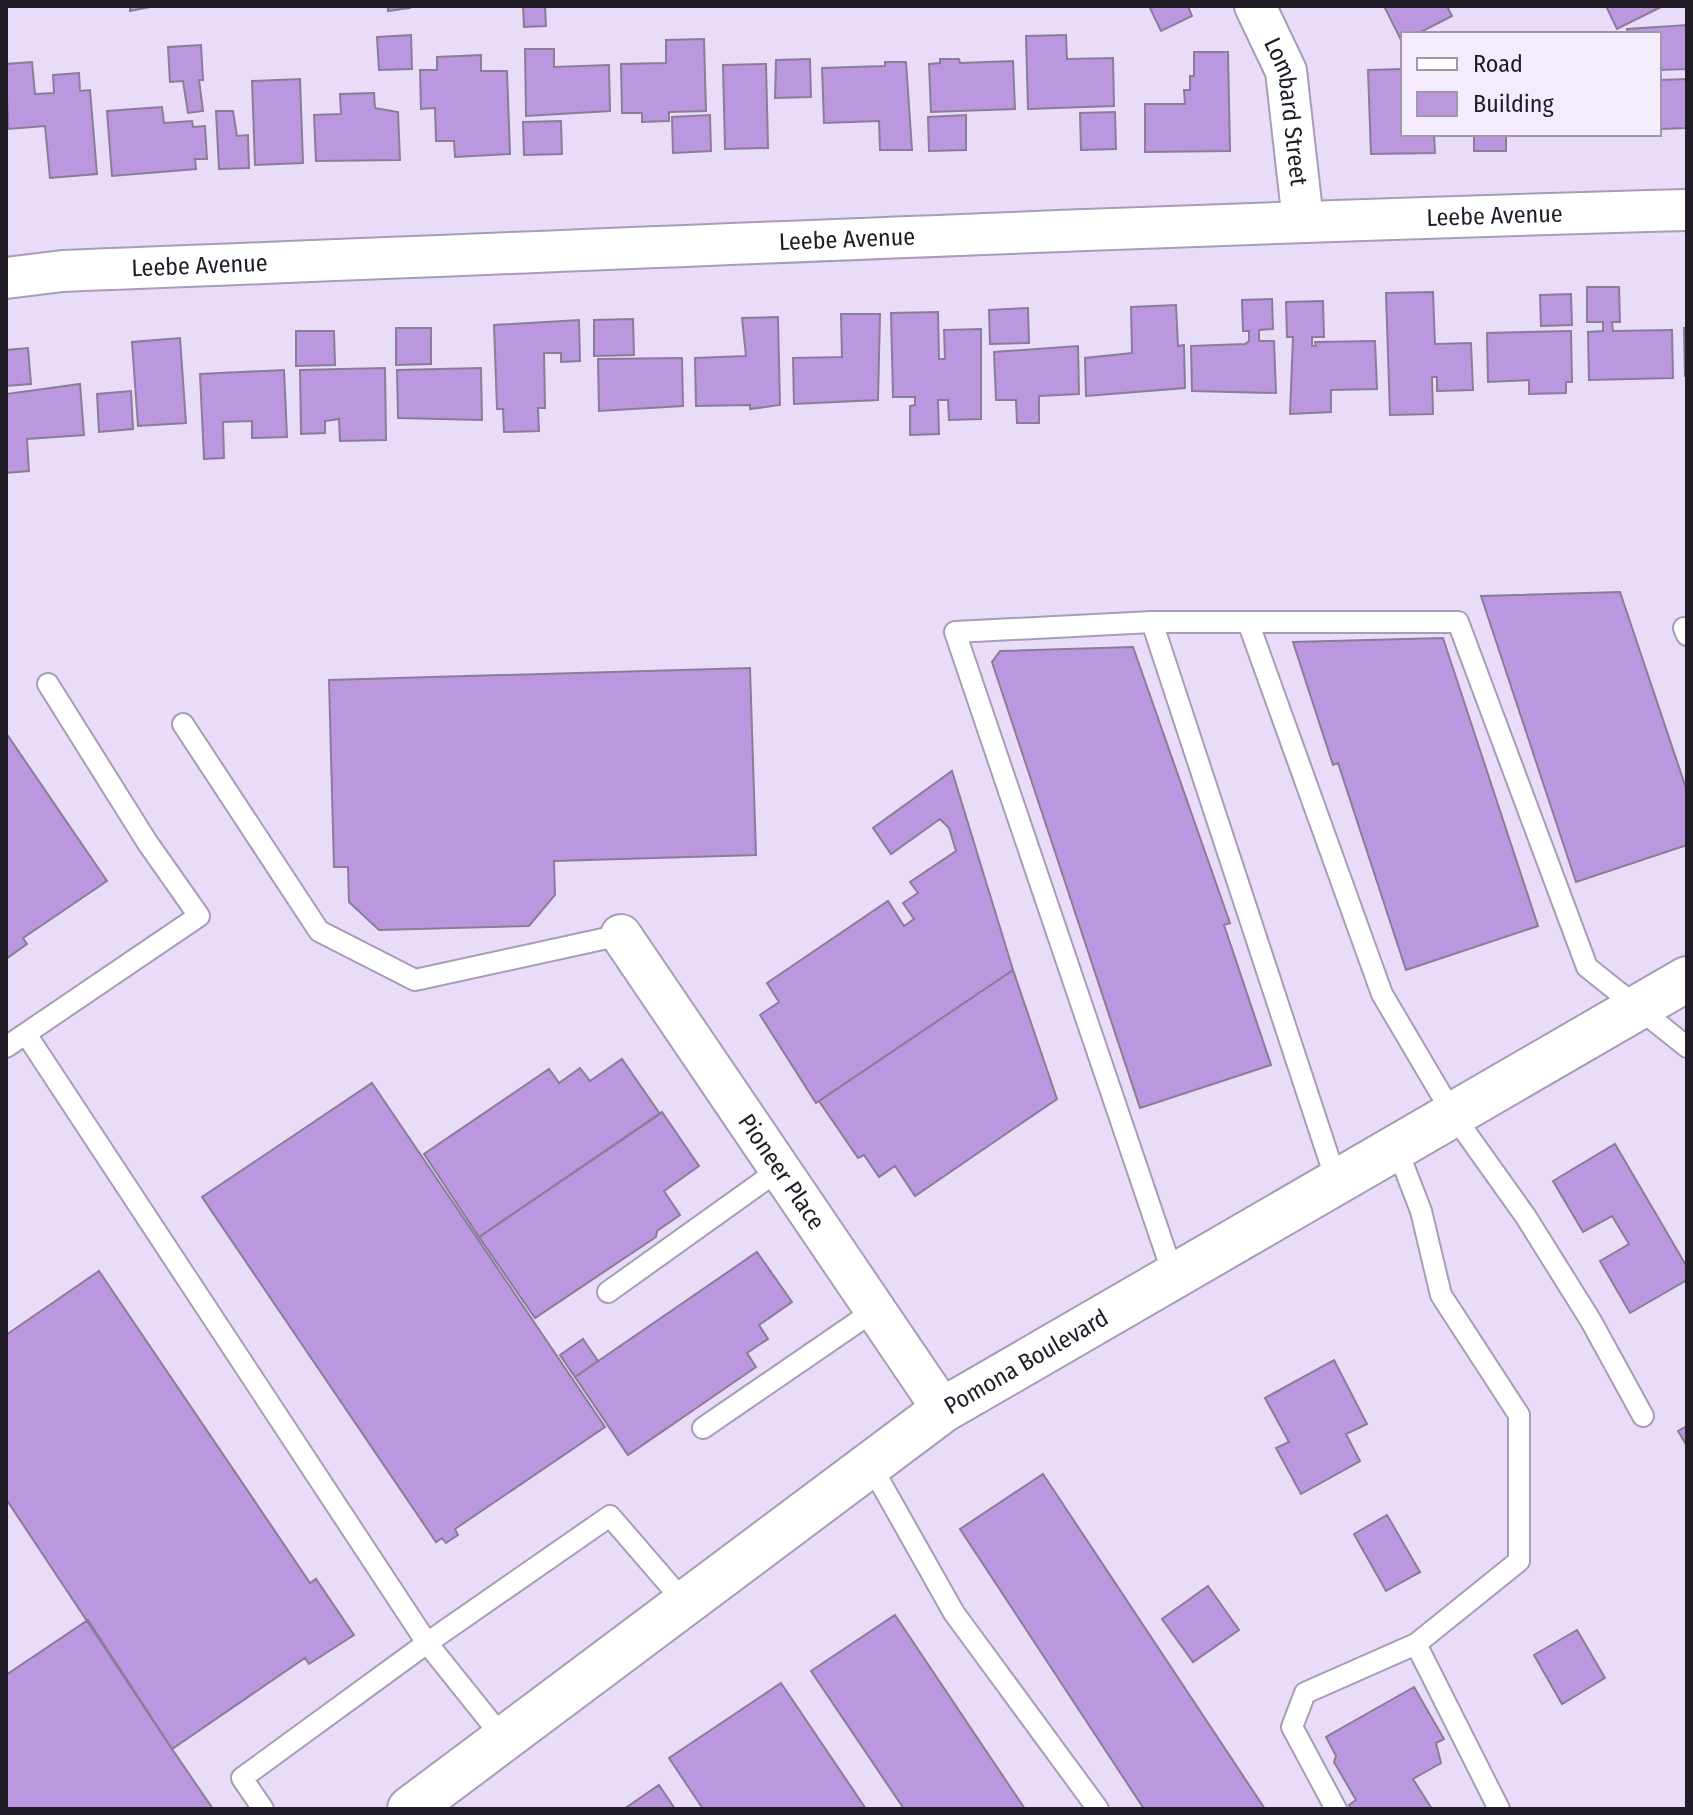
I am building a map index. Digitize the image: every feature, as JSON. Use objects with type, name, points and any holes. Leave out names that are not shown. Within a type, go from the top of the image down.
[{"type":"street","name":"Lombard Street","points":[[1255,6],[1286,71],[1303,221]]},
{"type":"street","name":"Leebe Avenue","points":[[6,278],[63,271],[1303,221],[1687,210]]},
{"type":"street","name":"Pioneer Place","points":[[621,935],[943,1410]]},
{"type":"street","name":"Pomona Boulevard","points":[[433,1798],[504,1739],[943,1410],[1687,979]]},
{"type":"lane","points":[[1152,622],[1337,1183]]},
{"type":"lane","points":[[1174,1277],[955,632],[1152,622],[1458,622],[1587,967],[1687,1047]]},
{"type":"lane","points":[[1248,622],[1382,994],[1454,1116],[1575,1295],[1643,1416]]},
{"type":"lane","points":[[6,1047],[199,916],[147,842],[48,684]]},
{"type":"lane","points":[[183,724],[319,931],[415,980],[621,935]]},
{"type":"lane","points":[[26,1034],[427,1643],[504,1739]]},
{"type":"lane","points":[[1336,1809],[1292,1727],[1305,1693],[1416,1644],[1519,1561],[1519,1415],[1441,1295],[1421,1211],[1397,1149]]},
{"type":"lane","points":[[608,1292],[780,1169]]},
{"type":"lane","points":[[703,1428],[875,1310]]},
{"type":"lane","points":[[870,1464],[954,1613],[1098,1809]]},
{"type":"lane","points":[[263,1809],[242,1778],[427,1643],[610,1516],[685,1603]]},
{"type":"lane","points":[[1416,1644],[1499,1809]]},
{"type":"building","points":[[130,6],[155,6],[130,11]]},
{"type":"building","points":[[388,6],[410,6],[410,8],[388,11]]},
{"type":"building","points":[[523,6],[545,6],[546,26],[524,27]]},
{"type":"building","points":[[1149,6],[1188,6],[1192,16],[1161,31]]},
{"type":"building","points":[[1384,6],[1447,6],[1452,16],[1421,32],[1401,32],[1401,40]]},
{"type":"building","points":[[1663,6],[1617,29],[1607,8]]},
{"type":"building","points":[[1687,25],[1687,69],[1661,70],[1661,32],[1628,32],[1627,29]]},
{"type":"building","points":[[411,35],[412,69],[379,70],[377,37]]},
{"type":"building","points":[[1066,35],[1067,59],[1113,58],[1114,106],[1028,109],[1026,36]]},
{"type":"building","points":[[704,39],[706,111],[669,112],[669,121],[642,122],[642,113],[622,113],[621,64],[666,63],[666,40]]},
{"type":"building","points":[[201,45],[203,80],[199,80],[203,111],[188,113],[183,81],[170,82],[168,47]]},
{"type":"building","points":[[525,49],[554,49],[554,67],[609,65],[610,111],[526,116]]},
{"type":"building","points":[[1194,52],[1228,52],[1230,151],[1145,152],[1145,104],[1185,104],[1184,90],[1190,90],[1190,76],[1194,76]]},
{"type":"building","points":[[481,55],[481,71],[507,71],[510,154],[455,157],[454,141],[436,141],[435,108],[421,109],[420,70],[437,70],[437,57]]},
{"type":"building","points":[[810,59],[811,97],[775,98],[776,60]]},
{"type":"building","points":[[940,59],[959,59],[960,63],[1013,61],[1015,109],[931,112],[929,64],[940,63]]},
{"type":"building","points":[[32,62],[35,94],[54,93],[53,75],[79,73],[80,91],[90,90],[97,174],[50,178],[45,126],[8,129],[6,64]]},
{"type":"building","points":[[885,62],[906,62],[912,150],[880,150],[879,121],[824,123],[822,68],[885,66]]},
{"type":"building","points":[[766,64],[768,148],[725,149],[723,65]]},
{"type":"building","points":[[1401,69],[1401,136],[1434,136],[1435,153],[1371,154],[1368,70]]},
{"type":"building","points":[[300,79],[303,163],[255,165],[252,81]]},
{"type":"building","points":[[1687,79],[1687,128],[1661,129],[1661,80]]},
{"type":"building","points":[[374,93],[375,108],[398,112],[400,160],[316,161],[314,115],[341,114],[340,94]]},
{"type":"building","points":[[162,107],[164,123],[192,121],[193,127],[205,126],[207,159],[195,159],[196,169],[112,176],[107,111]]},
{"type":"building","points":[[216,111],[233,111],[237,136],[248,135],[249,168],[219,169]]},
{"type":"building","points":[[1115,112],[1116,149],[1081,150],[1080,113]]},
{"type":"building","points":[[710,115],[711,151],[673,153],[672,117]]},
{"type":"building","points":[[966,115],[966,150],[929,151],[928,117]]},
{"type":"building","points":[[561,121],[562,154],[524,155],[523,122]]},
{"type":"building","points":[[1474,136],[1506,136],[1506,151],[1474,151]]},
{"type":"building","points":[[1587,287],[1619,287],[1620,322],[1612,322],[1613,331],[1672,330],[1673,378],[1589,380],[1588,332],[1603,331],[1603,322],[1587,322]]},
{"type":"building","points":[[1433,292],[1435,344],[1471,343],[1473,390],[1437,391],[1437,377],[1432,377],[1433,414],[1390,415],[1386,293]]},
{"type":"building","points":[[1571,294],[1572,325],[1541,326],[1540,295]]},
{"type":"building","points":[[1272,299],[1273,329],[1259,330],[1259,341],[1274,341],[1276,393],[1192,391],[1191,346],[1245,344],[1249,341],[1249,331],[1243,331],[1242,300]]},
{"type":"building","points":[[1323,301],[1324,337],[1312,337],[1312,346],[1316,346],[1315,342],[1375,341],[1377,389],[1331,390],[1331,412],[1290,414],[1293,337],[1287,337],[1286,302]]},
{"type":"building","points":[[1176,305],[1178,346],[1184,345],[1185,388],[1086,396],[1085,358],[1132,353],[1131,307]]},
{"type":"building","points":[[1028,308],[1029,343],[990,344],[989,310]]},
{"type":"building","points":[[938,312],[939,359],[945,359],[944,330],[981,329],[981,419],[949,420],[948,400],[938,400],[939,434],[910,435],[910,406],[915,405],[915,397],[893,397],[891,313]]},
{"type":"building","points":[[841,314],[880,314],[878,400],[794,404],[793,358],[842,357]]},
{"type":"building","points":[[778,317],[780,405],[750,409],[750,405],[696,406],[695,358],[746,356],[742,318]]},
{"type":"building","points":[[633,319],[634,355],[594,356],[594,320]]},
{"type":"building","points":[[579,320],[580,361],[561,362],[561,353],[544,353],[545,408],[538,408],[539,431],[504,432],[503,409],[497,409],[494,325]]},
{"type":"building","points":[[396,328],[431,328],[431,364],[396,365]]},
{"type":"building","points":[[1684,328],[1687,328],[1687,376],[1685,376]]},
{"type":"building","points":[[296,331],[334,331],[335,365],[296,366]]},
{"type":"building","points":[[1571,331],[1572,382],[1566,382],[1566,393],[1529,394],[1529,380],[1488,382],[1487,333]]},
{"type":"building","points":[[180,338],[186,423],[138,426],[132,342]]},
{"type":"building","points":[[1078,346],[1079,394],[1039,396],[1039,423],[1017,423],[1016,400],[996,400],[994,352]]},
{"type":"building","points":[[28,348],[31,384],[6,386],[6,350]]},
{"type":"building","points":[[682,358],[683,406],[599,411],[598,359]]},
{"type":"building","points":[[385,368],[386,440],[340,441],[339,419],[325,421],[325,433],[301,434],[300,370]]},
{"type":"building","points":[[481,368],[482,420],[398,418],[397,370]]},
{"type":"building","points":[[284,370],[287,437],[252,438],[252,421],[223,422],[224,458],[204,459],[200,374]]},
{"type":"building","points":[[80,384],[84,435],[27,439],[29,471],[6,473],[6,394]]},
{"type":"building","points":[[131,391],[133,429],[99,432],[97,394]]},
{"type":"building","points":[[1620,592],[1687,791],[1687,845],[1576,882],[1481,596]]},
{"type":"building","points":[[1443,638],[1538,926],[1406,970],[1338,763],[1333,765],[1293,642]]},
{"type":"building","points":[[1133,647],[1230,923],[1224,925],[1271,1065],[1140,1108],[992,662],[1000,651]]},
{"type":"building","points":[[750,668],[756,855],[554,861],[555,895],[529,926],[379,930],[349,902],[348,867],[334,867],[329,680]]},
{"type":"building","points":[[6,733],[107,881],[23,938],[27,944],[6,959]]},
{"type":"building","points":[[952,771],[1013,970],[816,1103],[760,1015],[779,1002],[767,983],[888,901],[904,926],[914,919],[903,903],[918,893],[910,882],[956,851],[949,828],[940,819],[891,854],[873,828]]},
{"type":"building","points":[[1013,970],[1057,1099],[915,1196],[895,1166],[879,1177],[864,1155],[858,1158],[819,1101]]},
{"type":"building","points":[[622,1059],[660,1114],[479,1237],[424,1154],[549,1069],[559,1083],[580,1068],[590,1081]]},
{"type":"building","points":[[372,1083],[605,1427],[455,1529],[458,1535],[446,1543],[442,1538],[436,1542],[202,1197]]},
{"type":"building","points":[[662,1112],[699,1166],[664,1191],[680,1215],[657,1231],[656,1237],[535,1318],[479,1237]]},
{"type":"building","points":[[1615,1144],[1687,1267],[1687,1280],[1630,1313],[1600,1261],[1629,1244],[1612,1216],[1583,1232],[1553,1181]]},
{"type":"building","points":[[757,1252],[792,1302],[759,1325],[768,1339],[747,1353],[756,1367],[628,1455],[575,1377]]},
{"type":"building","points":[[99,1271],[310,1583],[316,1579],[354,1635],[309,1664],[305,1658],[172,1749],[6,1499],[6,1335]]},
{"type":"building","points":[[583,1339],[598,1361],[575,1377],[560,1355]]},
{"type":"building","points":[[1334,1360],[1367,1424],[1346,1434],[1360,1461],[1301,1494],[1276,1448],[1289,1442],[1265,1398]]},
{"type":"building","points":[[1687,1426],[1687,1446],[1678,1431]]},
{"type":"building","points":[[1043,1474],[1265,1809],[1144,1809],[960,1529]]},
{"type":"building","points":[[1387,1515],[1420,1572],[1386,1591],[1354,1534]]},
{"type":"building","points":[[1208,1586],[1239,1630],[1193,1662],[1162,1619]]},
{"type":"building","points":[[895,1615],[1025,1809],[904,1809],[811,1671]]},
{"type":"building","points":[[88,1620],[213,1809],[6,1809],[6,1675]]},
{"type":"building","points":[[1577,1630],[1605,1678],[1562,1704],[1534,1655]]},
{"type":"building","points":[[781,1683],[866,1809],[703,1809],[669,1758]]},
{"type":"building","points":[[1414,1687],[1444,1739],[1436,1743],[1441,1763],[1413,1779],[1432,1809],[1352,1809],[1349,1805],[1356,1800],[1334,1762],[1336,1756],[1326,1737]]},
{"type":"building","points":[[659,1785],[675,1809],[624,1809]]}]
